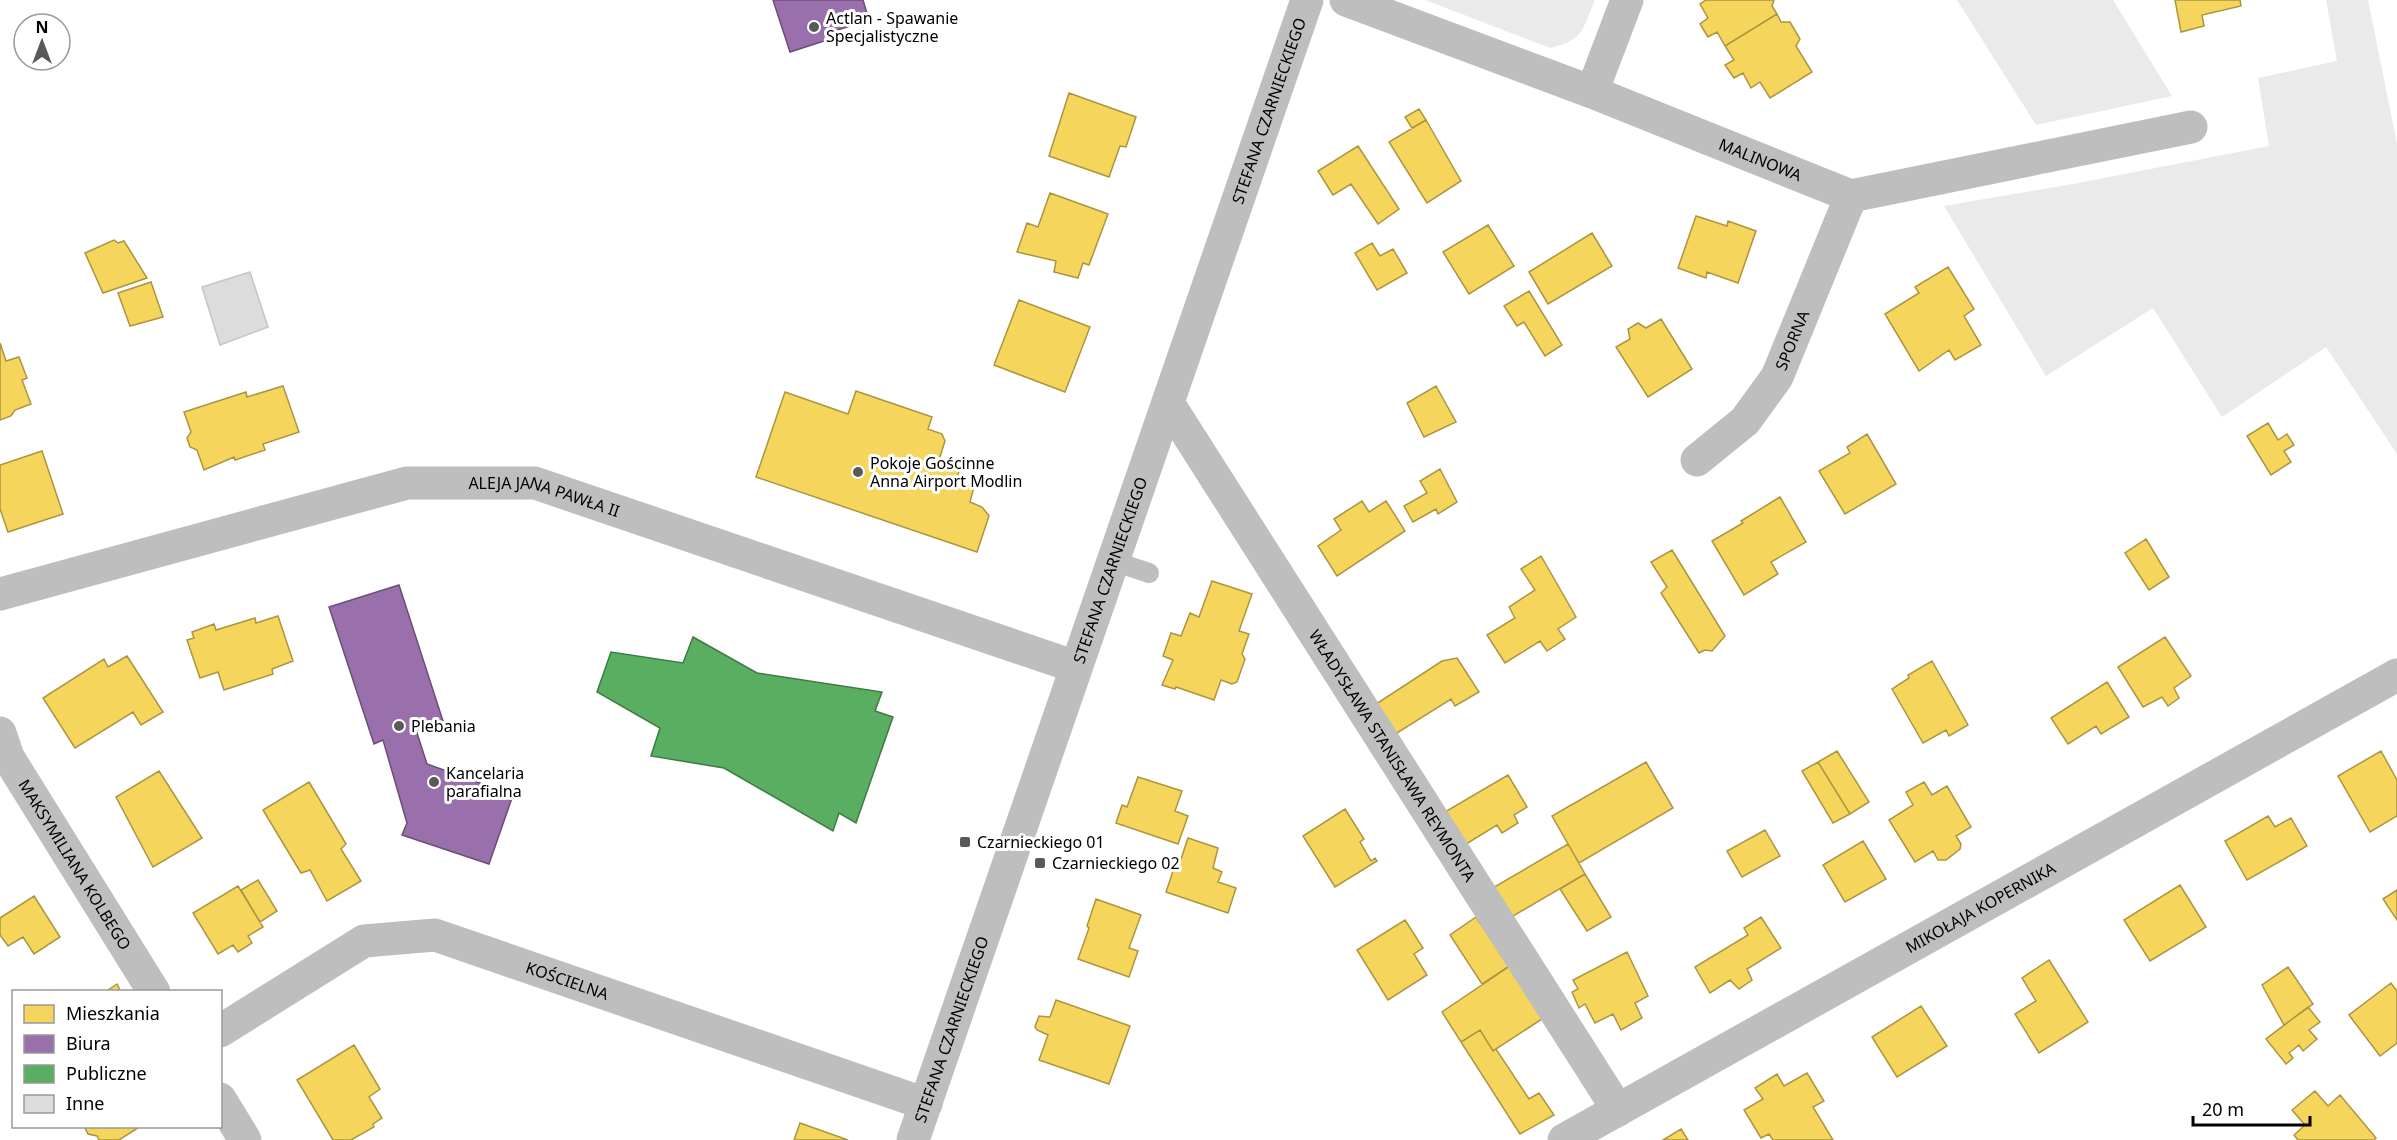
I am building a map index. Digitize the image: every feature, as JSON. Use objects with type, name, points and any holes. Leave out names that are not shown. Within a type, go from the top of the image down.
[{"type":"street","name":"STEFANA CZARNIECKIEGO","points":[[913,1140],[1307,0]]},
{"type":"street","name":"MALINOWA","points":[[1346,0],[1592,92],[1851,196]]},
{"type":"street","points":[[1592,92],[1627,0]]},
{"type":"street","points":[[1851,196],[2191,127]]},
{"type":"street","name":"SPORNA","points":[[1697,460],[1745,421],[1777,377],[1851,196]]},
{"type":"street","name":"WŁADYSŁAWA STANISŁAWA REYMONTA","points":[[1168,403],[1618,1110]]},
{"type":"street","name":"ALEJA JANA PAWŁA II","points":[[0,594],[407,483],[535,483],[1076,667]]},
{"type":"street","name":"MIKOŁAJA KOPERNIKA","points":[[1564,1140],[2397,675]]},
{"type":"street","name":"MAKSYMILIANA KOLBEGO","points":[[0,733],[8,757],[153,990]]},
{"type":"street","name":"KOŚCIELNA","points":[[222,1030],[364,941],[435,935],[926,1104]]},
{"type":"street","points":[[222,1102],[245,1140]]},
{"type":"lane","points":[[1113,561],[1149,573]]},
{"type":"shaded area","points":[[1425,0],[1595,0],[1584,26],[1576,37],[1550,48]]},
{"type":"shaded area","points":[[1957,0],[2113,0],[2172,96],[2036,125]]},
{"type":"shaded area","points":[[2326,0],[2368,0],[2397,144],[2397,454],[2326,347],[2222,417],[2153,308],[2046,376],[1944,206],[2269,146],[2258,78],[2337,61]]},
{"type":"building: Mieszkania","points":[[1706,0],[1774,0],[1772,6],[1777,14],[1725,46],[1717,32],[1708,37],[1700,24],[1708,18],[1700,4]]},
{"type":"building: Mieszkania","points":[[2175,0],[2240,0],[2241,6],[2202,15],[2204,26],[2181,32]]},
{"type":"building: Mieszkania","points":[[1777,14],[1781,22],[1790,22],[1800,39],[1796,46],[1812,72],[1770,98],[1760,82],[1751,88],[1743,73],[1734,78],[1725,65],[1734,60],[1725,46]]},
{"type":"building: Mieszkania","points":[[1069,93],[1136,117],[1126,147],[1120,146],[1109,177],[1049,156]]},
{"type":"building: Mieszkania","points":[[1419,109],[1426,120],[1412,128],[1405,117]]},
{"type":"building: Mieszkania","points":[[1426,120],[1461,181],[1427,203],[1389,142]]},
{"type":"building: Mieszkania","points":[[1358,146],[1399,209],[1378,224],[1351,184],[1333,195],[1318,171]]},
{"type":"building: Mieszkania","points":[[1050,193],[1108,214],[1089,265],[1083,263],[1078,278],[1054,272],[1056,261],[1017,252],[1027,223],[1038,227]]},
{"type":"building: Mieszkania","points":[[1696,216],[1727,226],[1728,221],[1756,231],[1738,283],[1707,272],[1706,278],[1678,268]]},
{"type":"building: Mieszkania","points":[[1488,225],[1514,266],[1469,294],[1443,252]]},
{"type":"building: Mieszkania","points":[[1592,233],[1612,266],[1548,304],[1529,272]]},
{"type":"building: Mieszkania","points":[[114,240],[118,243],[124,241],[147,278],[103,293],[85,253]]},
{"type":"building: Mieszkania","points":[[1372,243],[1380,256],[1393,249],[1407,273],[1377,290],[1355,253]]},
{"type":"building: Mieszkania","points":[[1948,267],[1974,309],[1964,316],[1981,345],[1955,360],[1949,350],[1919,371],[1885,314],[1919,293],[1915,287]]},
{"type":"building: Mieszkania","points":[[151,282],[163,317],[130,326],[118,293]]},
{"type":"building: Mieszkania","points":[[1529,291],[1562,345],[1545,356],[1524,322],[1517,326],[1504,306]]},
{"type":"building: Mieszkania","points":[[1019,300],[1090,327],[1065,392],[994,365]]},
{"type":"building: Mieszkania","points":[[1661,319],[1692,369],[1648,397],[1616,347],[1630,339],[1628,329],[1638,323],[1646,328]]},
{"type":"building: Mieszkania","points":[[0,343],[6,361],[19,357],[27,378],[22,380],[31,404],[15,410],[11,416],[0,420]]},
{"type":"building: Mieszkania","points":[[283,386],[299,432],[263,444],[265,450],[235,460],[234,457],[204,470],[197,450],[190,447],[187,438],[191,432],[184,412],[246,392],[247,397]]},
{"type":"building: Mieszkania","points":[[1436,386],[1456,422],[1424,437],[1407,403]]},
{"type":"building: Mieszkania","name":"Pokoje Gościnne Anna Airport Modlin","points":[[856,391],[932,417],[928,429],[942,434],[945,441],[939,460],[960,468],[956,481],[974,487],[970,502],[982,507],[989,516],[977,552],[756,477],[785,392],[848,414]]},
{"type":"building: Mieszkania","points":[[2268,423],[2278,440],[2287,434],[2294,445],[2284,451],[2291,462],[2271,475],[2247,436]]},
{"type":"building: Mieszkania","points":[[1867,434],[1896,484],[1845,514],[1819,471],[1850,453],[1847,447]]},
{"type":"building: Mieszkania","points":[[42,451],[63,514],[8,532],[0,509],[0,465]]},
{"type":"building: Mieszkania","points":[[1440,469],[1457,502],[1438,514],[1436,509],[1413,522],[1404,506],[1427,493],[1420,481]]},
{"type":"building: Mieszkania","points":[[1780,497],[1806,542],[1771,562],[1778,574],[1744,595],[1712,541]]},
{"type":"building: Mieszkania","points":[[1362,501],[1369,512],[1386,501],[1405,531],[1337,576],[1318,546],[1341,530],[1334,519]]},
{"type":"building: Mieszkania","points":[[2146,539],[2169,577],[2149,590],[2125,553]]},
{"type":"building: Mieszkania","points":[[1672,550],[1725,636],[1712,651],[1705,650],[1699,653],[1661,593],[1667,587],[1651,562]]},
{"type":"building: Mieszkania","points":[[1541,556],[1576,617],[1558,629],[1565,639],[1547,651],[1540,641],[1505,663],[1487,635],[1515,618],[1509,607],[1535,590],[1521,569]]},
{"type":"building: Mieszkania","points":[[1212,581],[1252,594],[1239,631],[1249,634],[1242,654],[1245,659],[1237,682],[1232,684],[1221,680],[1214,700],[1176,687],[1175,689],[1162,685],[1173,660],[1163,656],[1171,633],[1181,636],[1190,613],[1199,617]]},
{"type":"building: Mieszkania","points":[[278,616],[293,661],[272,669],[273,674],[224,690],[218,672],[200,678],[187,640],[194,638],[192,632],[214,624],[216,630],[255,618],[256,623]]},
{"type":"building: Mieszkania","points":[[2165,637],[2191,676],[2174,688],[2179,698],[2168,706],[2162,697],[2143,707],[2118,667]]},
{"type":"building: Mieszkania","points":[[127,656],[163,712],[141,725],[133,712],[75,748],[43,698],[104,659],[108,667]]},
{"type":"building: Mieszkania","points":[[1457,658],[1479,692],[1455,706],[1451,699],[1389,738],[1370,708],[1442,661]]},
{"type":"building: Mieszkania","points":[[1932,661],[1968,725],[1949,736],[1946,730],[1923,743],[1892,689],[1909,678],[1908,675]]},
{"type":"building: Mieszkania","points":[[2107,682],[2129,717],[2101,734],[2096,726],[2068,744],[2051,718]]},
{"type":"building: Mieszkania","points":[[1837,751],[1869,802],[1850,814],[1818,762]]},
{"type":"building: Mieszkania","points":[[2381,751],[2397,780],[2397,816],[2370,832],[2338,776]]},
{"type":"building: Mieszkania","points":[[1646,762],[1673,808],[1579,863],[1552,816]]},
{"type":"building: Mieszkania","points":[[1818,762],[1850,814],[1833,823],[1802,771]]},
{"type":"building: Mieszkania","points":[[159,771],[202,838],[153,867],[116,797]]},
{"type":"building: Mieszkania","points":[[1508,775],[1527,807],[1514,815],[1518,823],[1502,833],[1497,825],[1458,849],[1438,816]]},
{"type":"building: Mieszkania","points":[[1138,777],[1182,791],[1175,811],[1188,816],[1178,844],[1116,823],[1122,805],[1127,807]]},
{"type":"building: Mieszkania","points":[[309,782],[346,844],[341,849],[361,881],[327,901],[310,870],[301,873],[263,810]]},
{"type":"building: Mieszkania","points":[[1924,782],[1932,795],[1947,786],[1971,827],[1956,836],[1961,844],[1960,849],[1946,860],[1938,860],[1933,851],[1915,862],[1889,820],[1913,805],[1906,792]]},
{"type":"building: Mieszkania","points":[[1345,809],[1364,839],[1360,842],[1371,861],[1375,858],[1377,861],[1335,887],[1303,836]]},
{"type":"building: Mieszkania","points":[[2268,816],[2275,827],[2291,818],[2307,846],[2247,880],[2225,841]]},
{"type":"building: Mieszkania","points":[[1765,830],[1780,856],[1742,877],[1727,851]]},
{"type":"building: Mieszkania","points":[[1188,838],[1218,848],[1213,868],[1222,872],[1218,882],[1236,888],[1228,913],[1166,892],[1174,868],[1178,868]]},
{"type":"building: Mieszkania","points":[[1863,841],[1886,879],[1845,902],[1823,865]]},
{"type":"building: Mieszkania","points":[[1568,844],[1585,874],[1508,919],[1491,889]]},
{"type":"building: Mieszkania","points":[[1585,874],[1611,917],[1587,931],[1560,889]]},
{"type":"building: Mieszkania","points":[[258,880],[277,911],[260,922],[241,890]]},
{"type":"building: Mieszkania","points":[[2180,885],[2206,927],[2150,961],[2124,920]]},
{"type":"building: Mieszkania","points":[[238,886],[263,927],[248,936],[252,943],[238,952],[233,945],[218,954],[193,913]]},
{"type":"building: Mieszkania","points":[[2397,890],[2397,920],[2383,899]]},
{"type":"building: Mieszkania","points":[[34,896],[60,937],[34,954],[23,937],[8,946],[0,935],[0,918]]},
{"type":"building: Mieszkania","points":[[1096,899],[1141,915],[1129,948],[1138,951],[1129,977],[1078,959]]},
{"type":"building: Mieszkania","points":[[1476,917],[1509,966],[1482,984],[1450,935]]},
{"type":"building: Mieszkania","points":[[1761,917],[1781,948],[1747,969],[1752,980],[1739,989],[1730,980],[1710,993],[1695,967],[1748,935],[1744,928]]},
{"type":"building: Mieszkania","points":[[1405,920],[1423,948],[1414,954],[1427,975],[1388,1000],[1357,950]]},
{"type":"building: Mieszkania","points":[[1627,952],[1648,996],[1635,1003],[1642,1018],[1621,1030],[1613,1014],[1595,1023],[1585,1004],[1579,1008],[1572,992],[1578,989],[1573,980]]},
{"type":"building: Mieszkania","points":[[2049,960],[2088,1022],[2039,1053],[2015,1014],[2036,1001],[2022,978]]},
{"type":"building: Mieszkania","points":[[1510,966],[1545,1017],[1493,1051],[1480,1030],[1461,1042],[1442,1012]]},
{"type":"building: Mieszkania","points":[[2288,967],[2313,1004],[2284,1025],[2262,985]]},
{"type":"building: Mieszkania","points":[[2391,983],[2397,991],[2397,1043],[2380,1056],[2349,1015]]},
{"type":"building: Mieszkania","points":[[117,984],[120,990],[108,990]]},
{"type":"building: Mieszkania","points":[[1056,1000],[1130,1026],[1109,1084],[1039,1060],[1048,1035],[1035,1027],[1039,1016],[1050,1017]]},
{"type":"building: Mieszkania","points":[[1921,1006],[1947,1046],[1897,1077],[1872,1037]]},
{"type":"building: Mieszkania","points":[[2308,1007],[2320,1022],[2309,1030],[2317,1039],[2303,1051],[2299,1045],[2289,1053],[2293,1058],[2286,1064],[2266,1039]]},
{"type":"building: Mieszkania","points":[[1480,1030],[1493,1051],[1496,1049],[1529,1099],[1539,1093],[1554,1115],[1520,1134],[1461,1042]]},
{"type":"building: Mieszkania","points":[[354,1045],[380,1089],[369,1097],[382,1118],[373,1124],[374,1127],[351,1140],[333,1140],[297,1080]]},
{"type":"building: Mieszkania","points":[[1807,1073],[1824,1101],[1813,1107],[1833,1140],[1773,1140],[1769,1134],[1761,1138],[1744,1110],[1763,1099],[1755,1088],[1777,1074],[1784,1086]]},
{"type":"building: Mieszkania","points":[[2315,1091],[2328,1106],[2340,1095],[2376,1138],[2374,1140],[2298,1140],[2294,1135],[2305,1125],[2292,1110]]},
{"type":"building: Mieszkania","points":[[800,1123],[848,1140],[794,1140]]},
{"type":"building: Mieszkania","points":[[85,1128],[138,1128],[119,1140],[99,1140],[97,1136],[88,1134]]},
{"type":"building: Mieszkania","points":[[1681,1129],[1688,1140],[1663,1140]]},
{"type":"building: Biura","name":"Actlan - Spawanie Specjalistyczne","points":[[773,0],[863,0],[869,20],[825,34],[827,40],[790,52]]},
{"type":"building: Biura","name":"Plebania","points":[[399,585],[443,721],[416,730],[427,764],[513,795],[489,864],[402,835],[407,823],[383,740],[374,744],[329,607]]},
{"type":"building: Publiczne","points":[[693,637],[757,673],[882,692],[875,711],[893,717],[856,823],[839,813],[833,831],[724,768],[651,756],[660,728],[597,692],[611,652],[683,663]]},
{"type":"building: Inne","points":[[250,272],[268,327],[220,345],[202,287]]},
{"type":"place","name":"Actlan - Spawanie Specjalistyczne","points":[[814,27]]},
{"type":"place","name":"Pokoje Gościnne Anna Airport Modlin","points":[[858,472]]},
{"type":"place","name":"Plebania","points":[[399,726]]},
{"type":"place","name":"Kancelaria parafialna","points":[[434,782]]},
{"type":"place","name":"Czarnieckiego 01","points":[[965,842]]},
{"type":"place","name":"Czarnieckiego 02","points":[[1040,863]]}]
